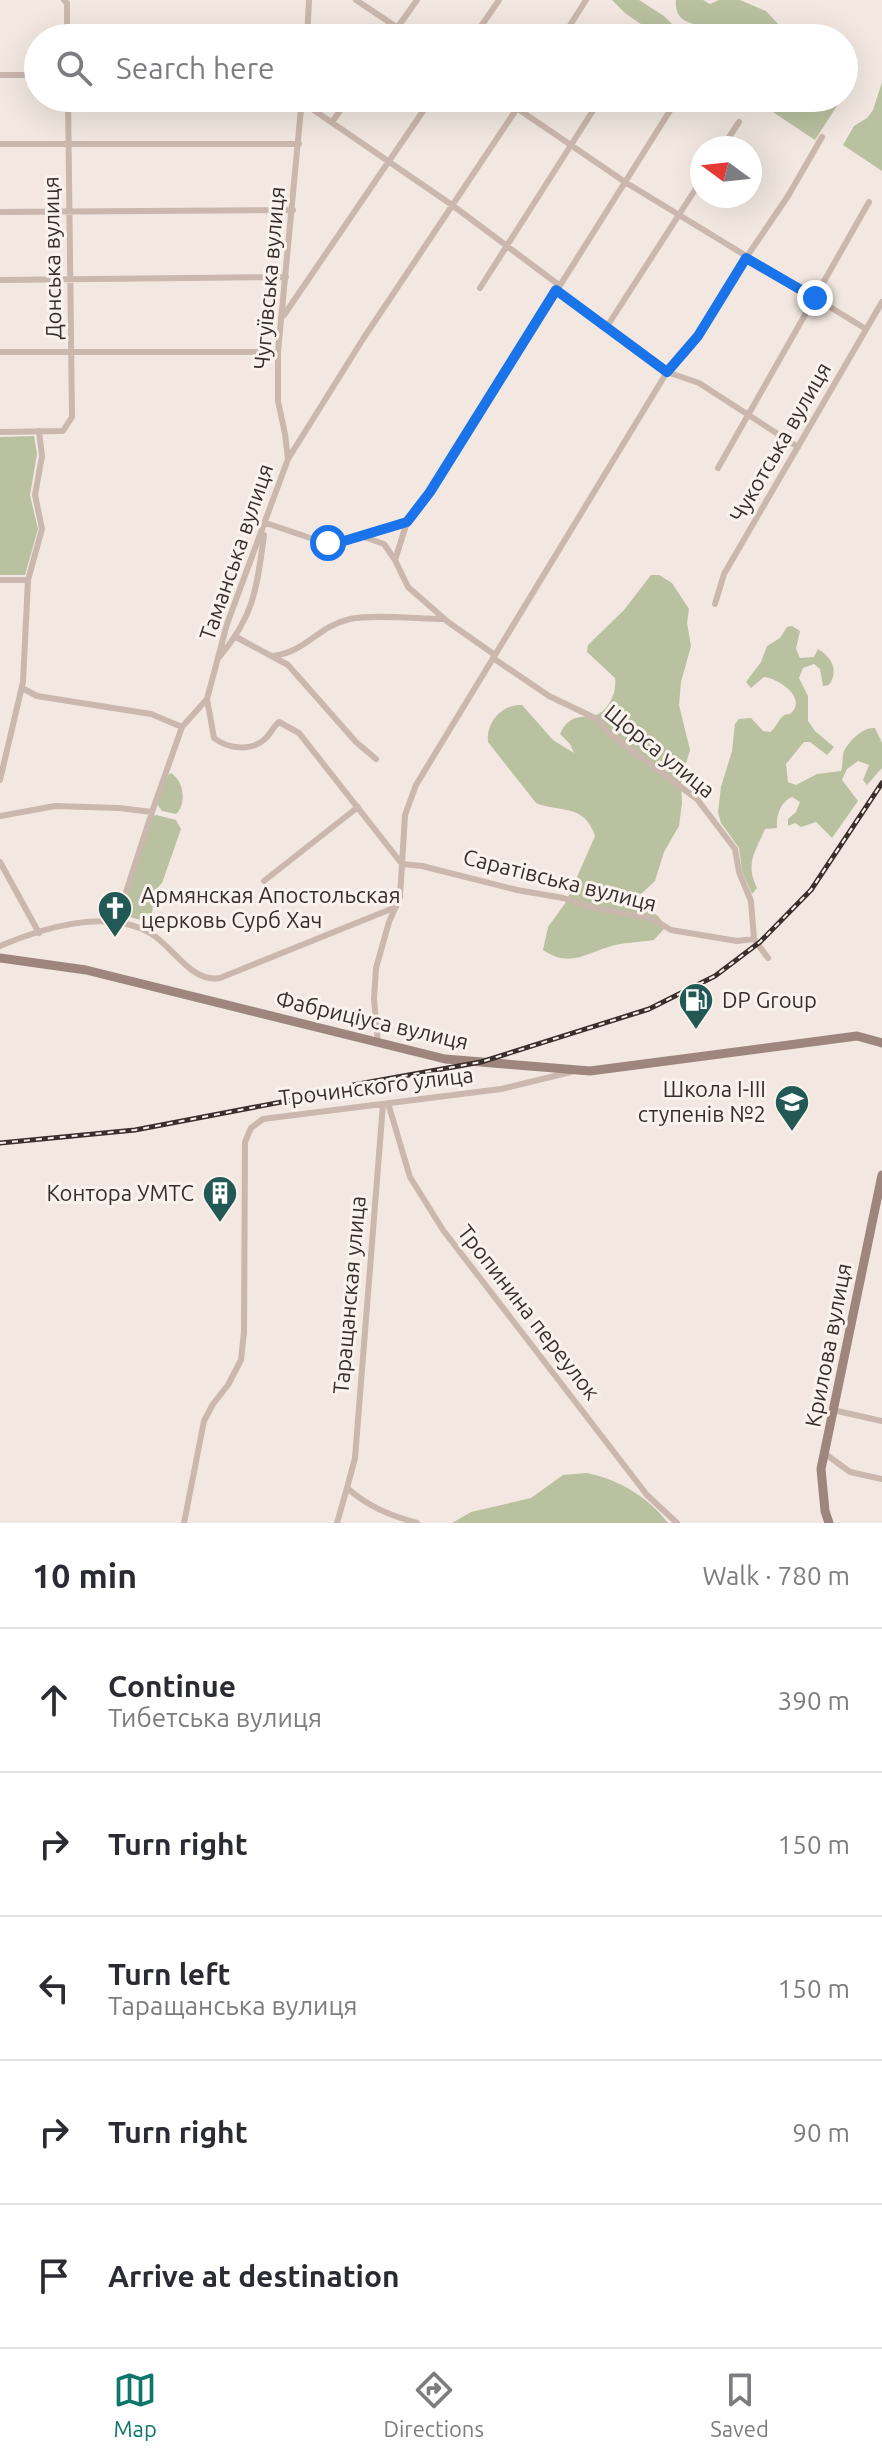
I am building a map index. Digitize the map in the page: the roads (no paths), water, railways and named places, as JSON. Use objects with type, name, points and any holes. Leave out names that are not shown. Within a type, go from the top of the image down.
[{"type":"main road","name":"Фабриціуса вулиця","points":[[0,958],[86,970],[445,1059],[590,1071],[857,1036],[882,1043]]},
{"type":"main road","name":"Крилова вулиця","points":[[829,1523],[821,1469],[882,1175]]},
{"type":"street","points":[[64,0],[67,3],[67,24]]},
{"type":"street","points":[[308,24],[309,0]]},
{"type":"street","points":[[356,0],[391,24]]},
{"type":"street","points":[[400,24],[417,0]]},
{"type":"street","points":[[483,24],[499,0]]},
{"type":"street","points":[[571,24],[586,0]]},
{"type":"street","points":[[0,75],[24,75]]},
{"type":"street","name":"Донська вулиця","points":[[39,431],[63,431],[72,417],[68,112]]},
{"type":"street","name":"Чугуївська вулиця","points":[[288,459],[278,401],[278,352],[301,112]]},
{"type":"street","points":[[318,112],[507,245],[606,328],[667,372],[699,383],[798,447]]},
{"type":"street","points":[[332,122],[339,112]]},
{"type":"street","points":[[282,318],[422,112]]},
{"type":"street","name":"Таманська вулиця","points":[[116,923],[182,727],[207,699],[227,624],[288,459],[363,339],[514,112]]},
{"type":"street","points":[[523,112],[625,182],[866,329]]},
{"type":"street","points":[[480,288],[592,112]]},
{"type":"street","points":[[395,560],[407,522],[430,492],[669,112]]},
{"type":"street","points":[[730,136],[739,122]]},
{"type":"street","points":[[378,1043],[374,999],[376,968],[400,897],[405,815],[416,785],[667,372],[698,336],[822,137]]},
{"type":"street","points":[[0,144],[299,144]]},
{"type":"street","points":[[606,328],[690,198]]},
{"type":"street","points":[[718,468],[869,202]]},
{"type":"street","points":[[0,212],[293,210]]},
{"type":"street","points":[[0,280],[286,277]]},
{"type":"street","name":"Чукотська вулиця","points":[[715,604],[724,574],[882,302]]},
{"type":"street","points":[[0,352],[278,352]]},
{"type":"street","points":[[0,432],[39,431],[42,456],[35,495],[42,529],[28,580],[22,688],[0,780]]},
{"type":"street","points":[[218,658],[236,637],[255,599],[266,522],[328,543],[407,522]]},
{"type":"street","points":[[361,536],[384,544],[395,560]]},
{"type":"street","name":"Щорса улица","points":[[395,560],[408,587],[444,619],[549,696],[597,719],[608,733],[697,799],[735,849],[739,872],[751,901],[754,939]]},
{"type":"street","points":[[0,580],[28,580]]},
{"type":"street","points":[[273,656],[289,654],[328,629],[351,619],[444,619]]},
{"type":"street","points":[[236,637],[288,665],[356,742],[376,759]]},
{"type":"street","points":[[22,688],[37,696],[151,714],[182,727]]},
{"type":"street","points":[[207,699],[214,738],[219,742],[236,748],[252,747],[267,737],[279,722],[288,724],[299,733],[402,864]]},
{"type":"street","points":[[0,816],[71,806],[152,812]]},
{"type":"street","points":[[264,881],[358,807]]},
{"type":"street","points":[[0,862],[39,933]]},
{"type":"street","name":"Саратівська вулиця","points":[[402,864],[651,918],[671,930],[737,941],[754,939]]},
{"type":"street","points":[[0,946],[84,921],[116,923],[147,931],[167,944],[199,976],[209,980],[396,907]]},
{"type":"street","points":[[754,939],[768,958]]},
{"type":"street","name":"Трочинского улица","points":[[184,1523],[204,1421],[241,1360],[244,1332],[245,1142],[251,1128],[263,1119],[501,1089],[579,1070]]},
{"type":"street","name":"Таращанская улица","points":[[337,1523],[355,1458],[385,1103]]},
{"type":"street","name":"Тропинина переулок","points":[[385,1103],[410,1177],[443,1230],[647,1495],[677,1523]]},
{"type":"street","points":[[833,1410],[882,1421]]},
{"type":"street","points":[[824,1453],[850,1472],[882,1479]]},
{"type":"street","points":[[347,1488],[382,1513],[417,1523]]},
{"type":"railway","points":[[0,1143],[135,1130],[481,1062],[649,1009],[715,976],[760,942],[811,890],[882,783]]},
{"type":"place","name":"Армянская Апостольская церковь Сурб Хач","points":[[115,939]]},
{"type":"place","name":"DP Group","points":[[696,1031]]},
{"type":"place","name":"Школа I-III ступенів №2","points":[[792,1133]]},
{"type":"place","name":"Контора УМТС","points":[[220,1224]]}]
